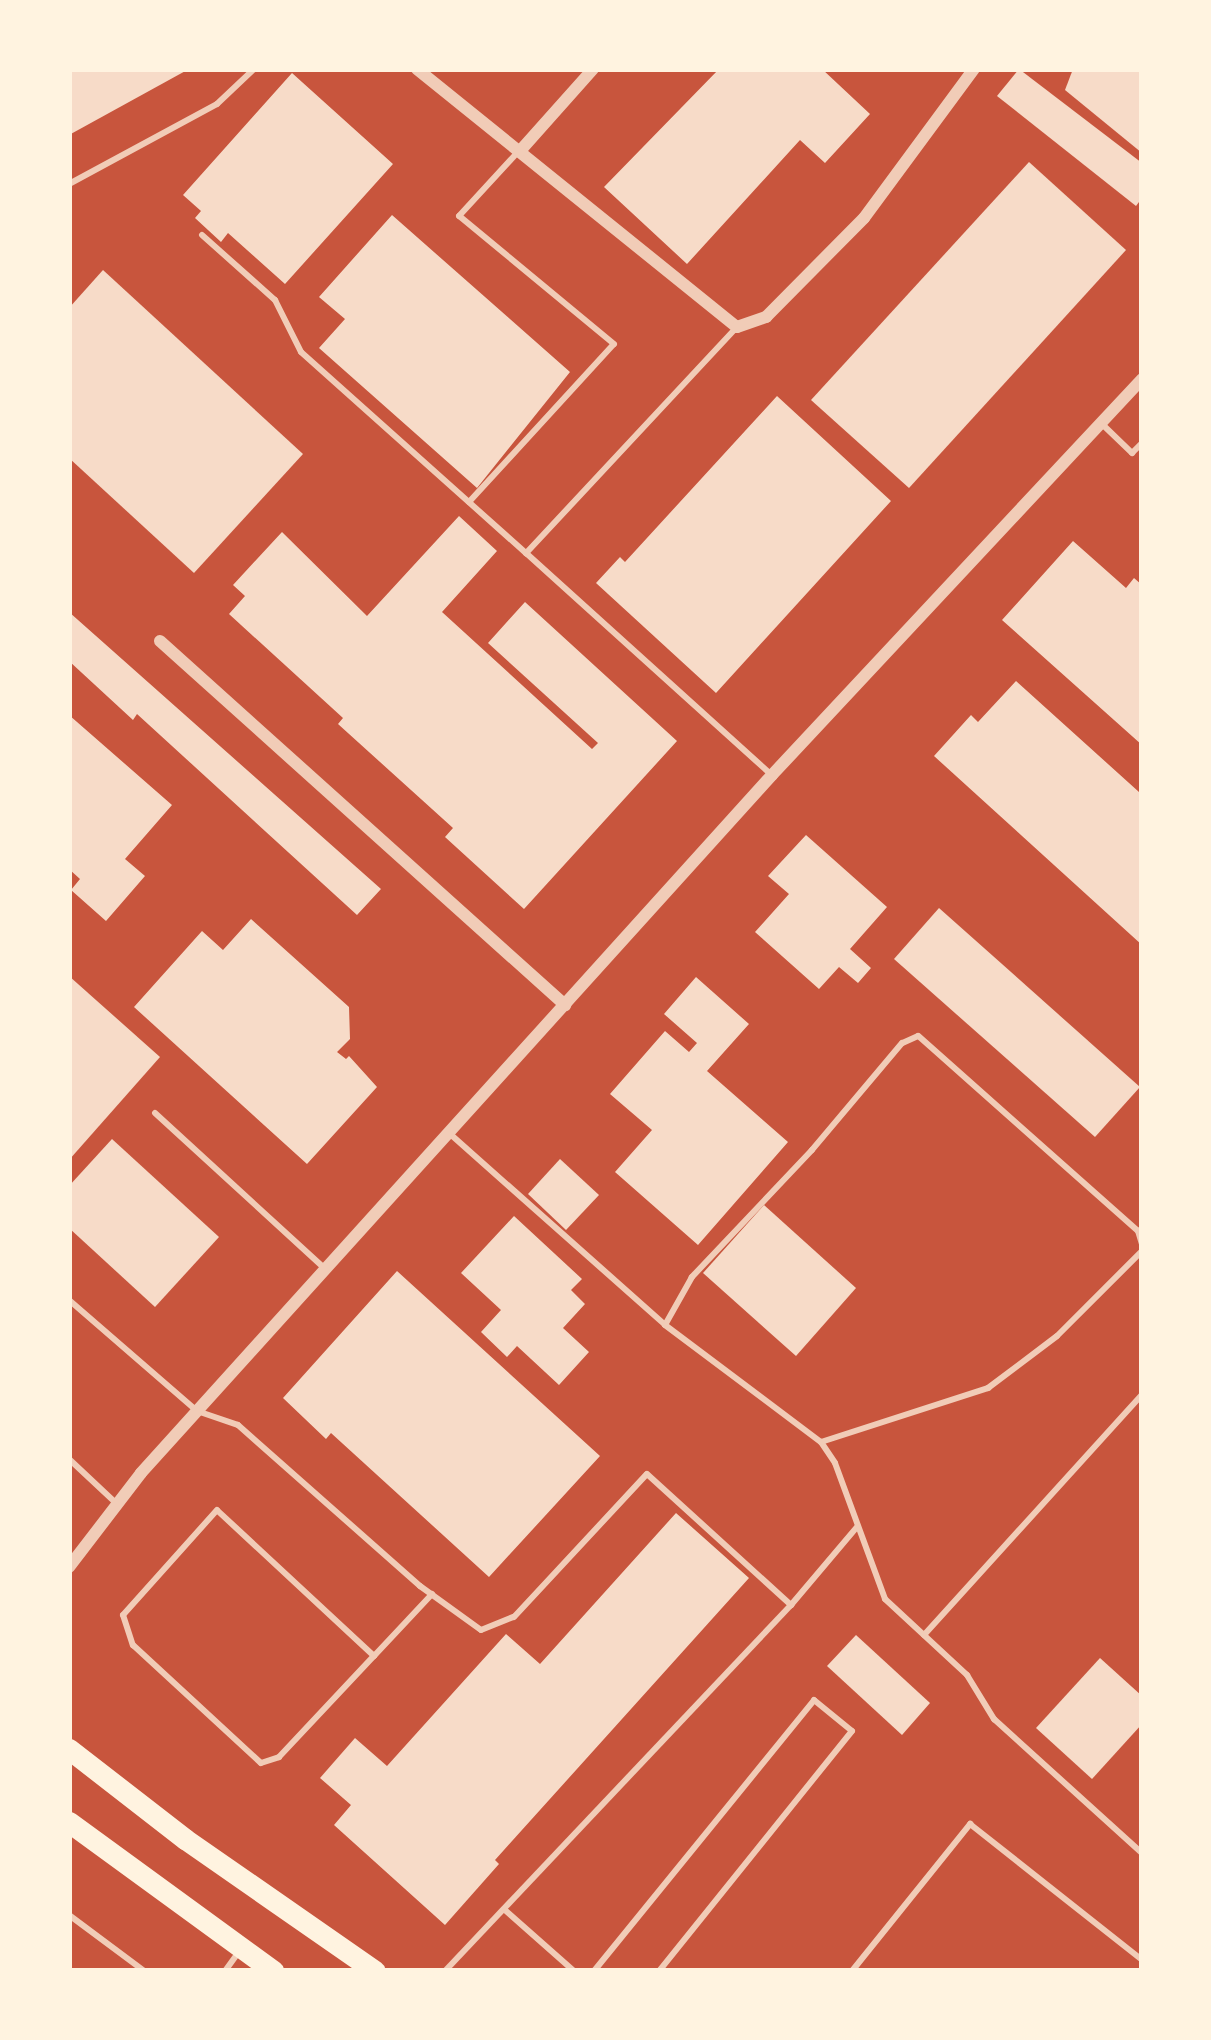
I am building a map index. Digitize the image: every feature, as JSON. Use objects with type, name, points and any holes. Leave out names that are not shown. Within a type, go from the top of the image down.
[{"type":"highway","points":[[69,1749],[375,1971]]},
{"type":"highway","points":[[69,1822],[273,1971]]},
{"type":"street","points":[[417,69],[737,326],[766,317],[865,218],[974,69]]},
{"type":"street","points":[[520,151],[593,69]]},
{"type":"street","points":[[69,1567],[197,1411],[772,775],[1142,379]]},
{"type":"street","points":[[160,641],[565,1005]]},
{"type":"lane","points":[[69,184],[217,104],[254,69]]},
{"type":"lane","points":[[469,502],[614,344],[459,216],[520,151]]},
{"type":"lane","points":[[202,236],[275,300],[302,352],[772,775]]},
{"type":"lane","points":[[526,553],[737,326]]},
{"type":"lane","points":[[1101,423],[1132,453],[1142,443]]},
{"type":"lane","points":[[665,1325],[692,1276],[812,1150],[902,1043],[918,1036],[1138,1231],[1142,1248],[1057,1336],[988,1388],[821,1442]]},
{"type":"lane","points":[[155,1113],[326,1269]]},
{"type":"lane","points":[[449,1133],[665,1325],[821,1442],[885,1600],[967,1675],[994,1719],[1142,1853]]},
{"type":"lane","points":[[69,1300],[197,1411],[238,1425],[432,1594],[482,1630],[514,1617],[647,1474],[791,1605]]},
{"type":"lane","points":[[924,1635],[1142,1395]]},
{"type":"lane","points":[[69,1460],[117,1504]]},
{"type":"lane","points":[[374,1656],[217,1510],[123,1615],[133,1645],[261,1763],[279,1757],[374,1656],[432,1594]]},
{"type":"lane","points":[[446,1971],[791,1605],[858,1526]]},
{"type":"lane","points":[[594,1971],[814,1700],[852,1731],[659,1971]]},
{"type":"lane","points":[[852,1971],[970,1824],[1142,1960]]},
{"type":"lane","points":[[504,1909],[574,1971]]},
{"type":"lane","points":[[69,1915],[144,1971]]},
{"type":"lane","points":[[225,1971],[241,1949]]},
{"type":"building","points":[[69,69],[189,69],[69,135]]},
{"type":"building","points":[[719,69],[822,69],[870,114],[825,163],[800,140],[687,264],[604,187]]},
{"type":"building","points":[[1019,69],[1142,163],[1142,198],[1136,206],[997,96]]},
{"type":"building","points":[[1073,69],[1142,69],[1142,153],[1065,90]]},
{"type":"building","points":[[292,73],[393,164],[285,284],[228,233],[221,242],[195,218],[201,211],[183,195]]},
{"type":"building","points":[[1029,162],[1126,250],[909,488],[811,400]]},
{"type":"building","points":[[392,215],[570,372],[477,488],[319,348],[345,319],[319,297]]},
{"type":"building","points":[[103,270],[303,454],[194,573],[69,458],[69,308]]},
{"type":"building","points":[[777,396],[891,501],[716,693],[596,583],[620,557],[625,562]]},
{"type":"building","points":[[459,516],[497,551],[442,612],[592,749],[598,743],[488,643],[525,602],[677,741],[524,909],[445,837],[453,828],[338,724],[343,718],[229,614],[245,596],[233,585],[282,532],[367,616]]},
{"type":"building","points":[[1073,541],[1126,588],[1134,578],[1142,585],[1142,745],[1002,620]]},
{"type":"building","points":[[69,612],[381,889],[357,915],[137,714],[133,720],[69,661]]},
{"type":"building","points":[[1016,681],[1139,792],[1142,945],[934,756],[971,715],[978,722]]},
{"type":"building","points":[[69,715],[172,805],[125,859],[145,876],[106,921],[71,890],[80,879],[69,869]]},
{"type":"building","points":[[806,835],[887,907],[850,949],[871,968],[858,983],[839,967],[819,989],[755,932],[789,894],[768,876]]},
{"type":"building","points":[[939,908],[1140,1087],[1095,1137],[894,959]]},
{"type":"building","points":[[251,919],[349,1007],[350,1039],[337,1052],[346,1059],[349,1056],[377,1087],[307,1164],[134,1007],[202,931],[223,950]]},
{"type":"building","points":[[69,976],[160,1057],[69,1160]]},
{"type":"building","points":[[696,977],[749,1024],[707,1071],[788,1142],[698,1245],[615,1172],[652,1130],[610,1094],[665,1031],[689,1052],[697,1043],[664,1014]]},
{"type":"building","points":[[112,1139],[219,1237],[155,1307],[69,1228],[69,1186]]},
{"type":"building","points":[[560,1159],[599,1195],[566,1230],[528,1194]]},
{"type":"building","points":[[764,1205],[856,1288],[796,1356],[703,1273]]},
{"type":"building","points":[[514,1216],[582,1279],[571,1290],[585,1304],[563,1328],[589,1352],[559,1385],[517,1346],[507,1357],[481,1332],[501,1310],[461,1273]]},
{"type":"building","points":[[397,1271],[600,1456],[489,1577],[331,1433],[326,1439],[283,1398]]},
{"type":"building","points":[[676,1513],[749,1578],[495,1860],[499,1864],[445,1925],[334,1825],[351,1805],[320,1778],[355,1738],[387,1766],[506,1634],[540,1664]]},
{"type":"building","points":[[856,1635],[930,1703],[902,1735],[827,1666]]},
{"type":"building","points":[[1100,1658],[1142,1696],[1142,1724],[1092,1779],[1036,1728]]}]
